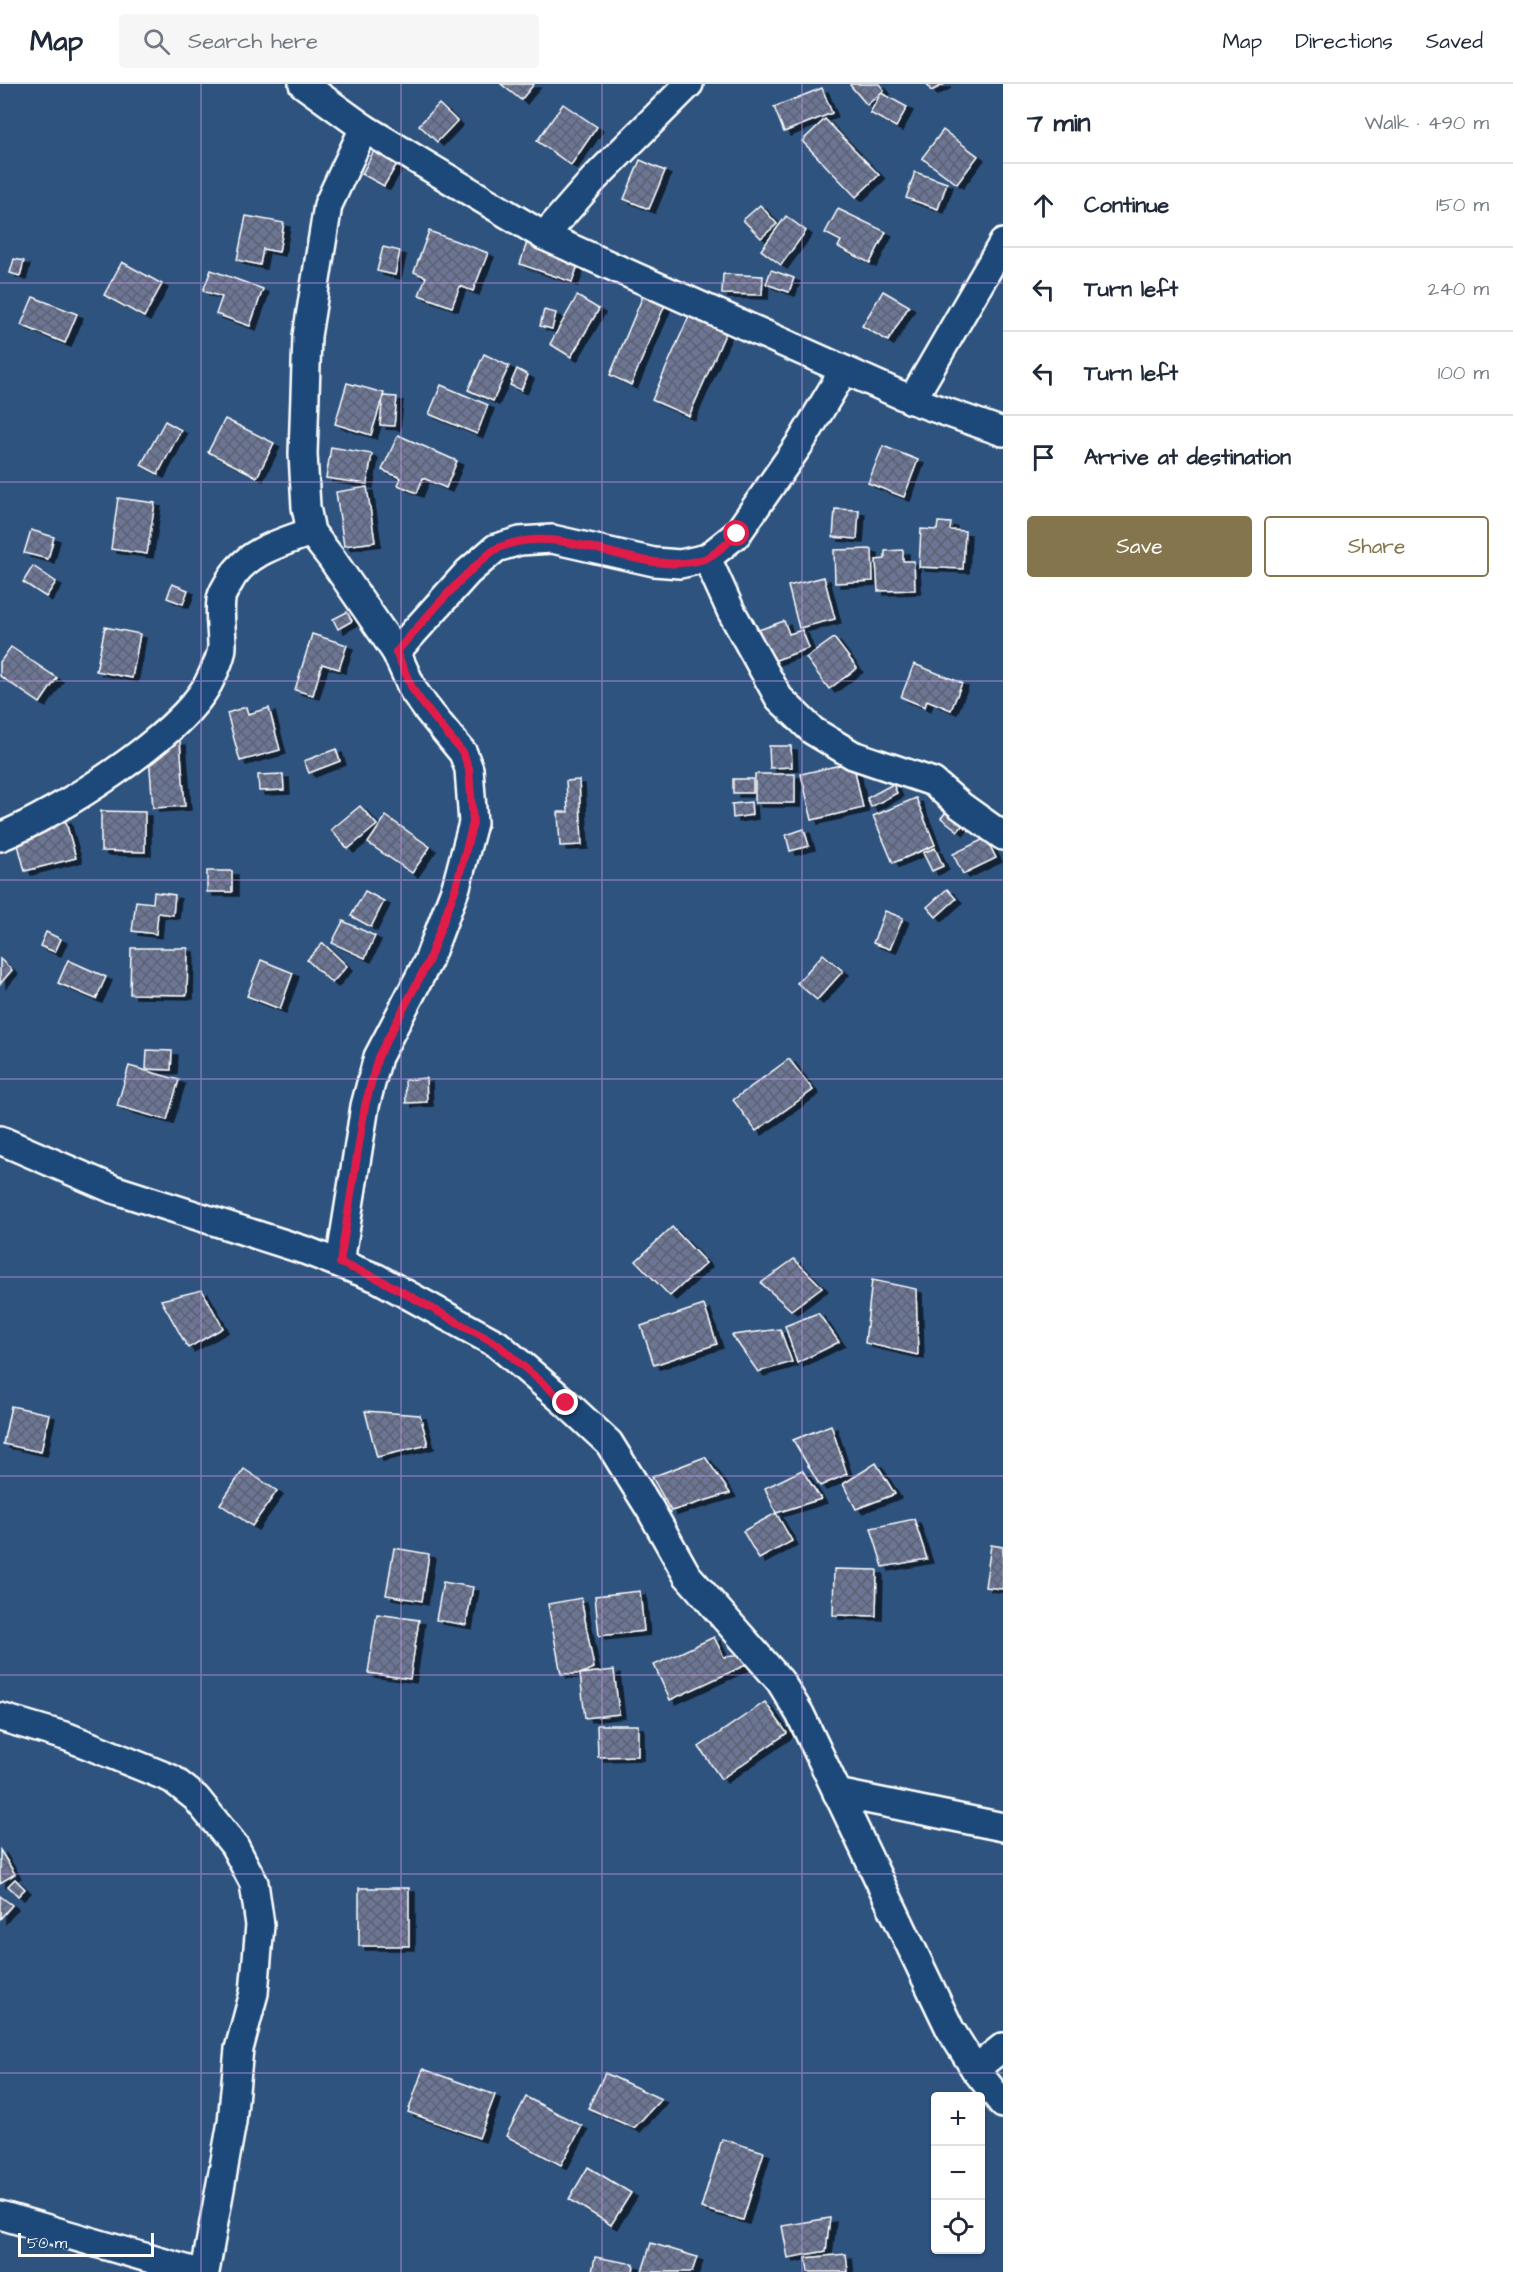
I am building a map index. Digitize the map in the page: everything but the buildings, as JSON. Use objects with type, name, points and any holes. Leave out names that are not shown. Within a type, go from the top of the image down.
[{"type":"street","points":[[303,84],[364,128],[544,236],[912,400],[1003,432]]},
{"type":"street","points":[[544,236],[594,179],[689,84]]},
{"type":"street","points":[[340,1263],[365,1106],[378,1057],[428,962],[456,887],[473,823],[469,769],[463,753],[413,690],[396,652],[311,532],[306,507],[303,454],[307,336],[328,205],[364,128]]},
{"type":"street","points":[[912,400],[1003,243]]},
{"type":"street","points":[[396,652],[468,572],[496,548],[520,541],[552,539],[654,562],[680,564],[707,558],[737,534],[801,442],[844,370]]},
{"type":"street","points":[[0,837],[28,826],[72,800],[145,749],[189,710],[208,684],[222,649],[220,598],[231,577],[248,558],[311,532]]},
{"type":"street","points":[[707,558],[731,611],[779,698],[813,732],[853,755],[933,782],[961,806],[1003,836]]},
{"type":"street","points":[[0,1140],[113,1189],[340,1263],[377,1278],[497,1344],[609,1443],[687,1575],[780,1681],[800,1714],[950,2029],[975,2069],[1003,2104]]},
{"type":"street","points":[[0,1717],[69,1737],[172,1779],[196,1798],[234,1845],[254,1883],[260,1924],[254,1993],[239,2049],[232,2122],[205,2272]]},
{"type":"street","points":[[837,1793],[1003,1827]]},
{"type":"street","points":[[975,2069],[1003,2047]]},
{"type":"street","points":[[0,2215],[196,2272]]},
{"type":"route","points":[[566,1403],[497,1344],[377,1278],[340,1263],[365,1106],[378,1057],[428,962],[456,887],[473,823],[469,769],[463,753],[413,690],[396,652],[468,572],[496,548],[520,541],[552,539],[654,562],[680,564],[707,558],[737,534]]}]
